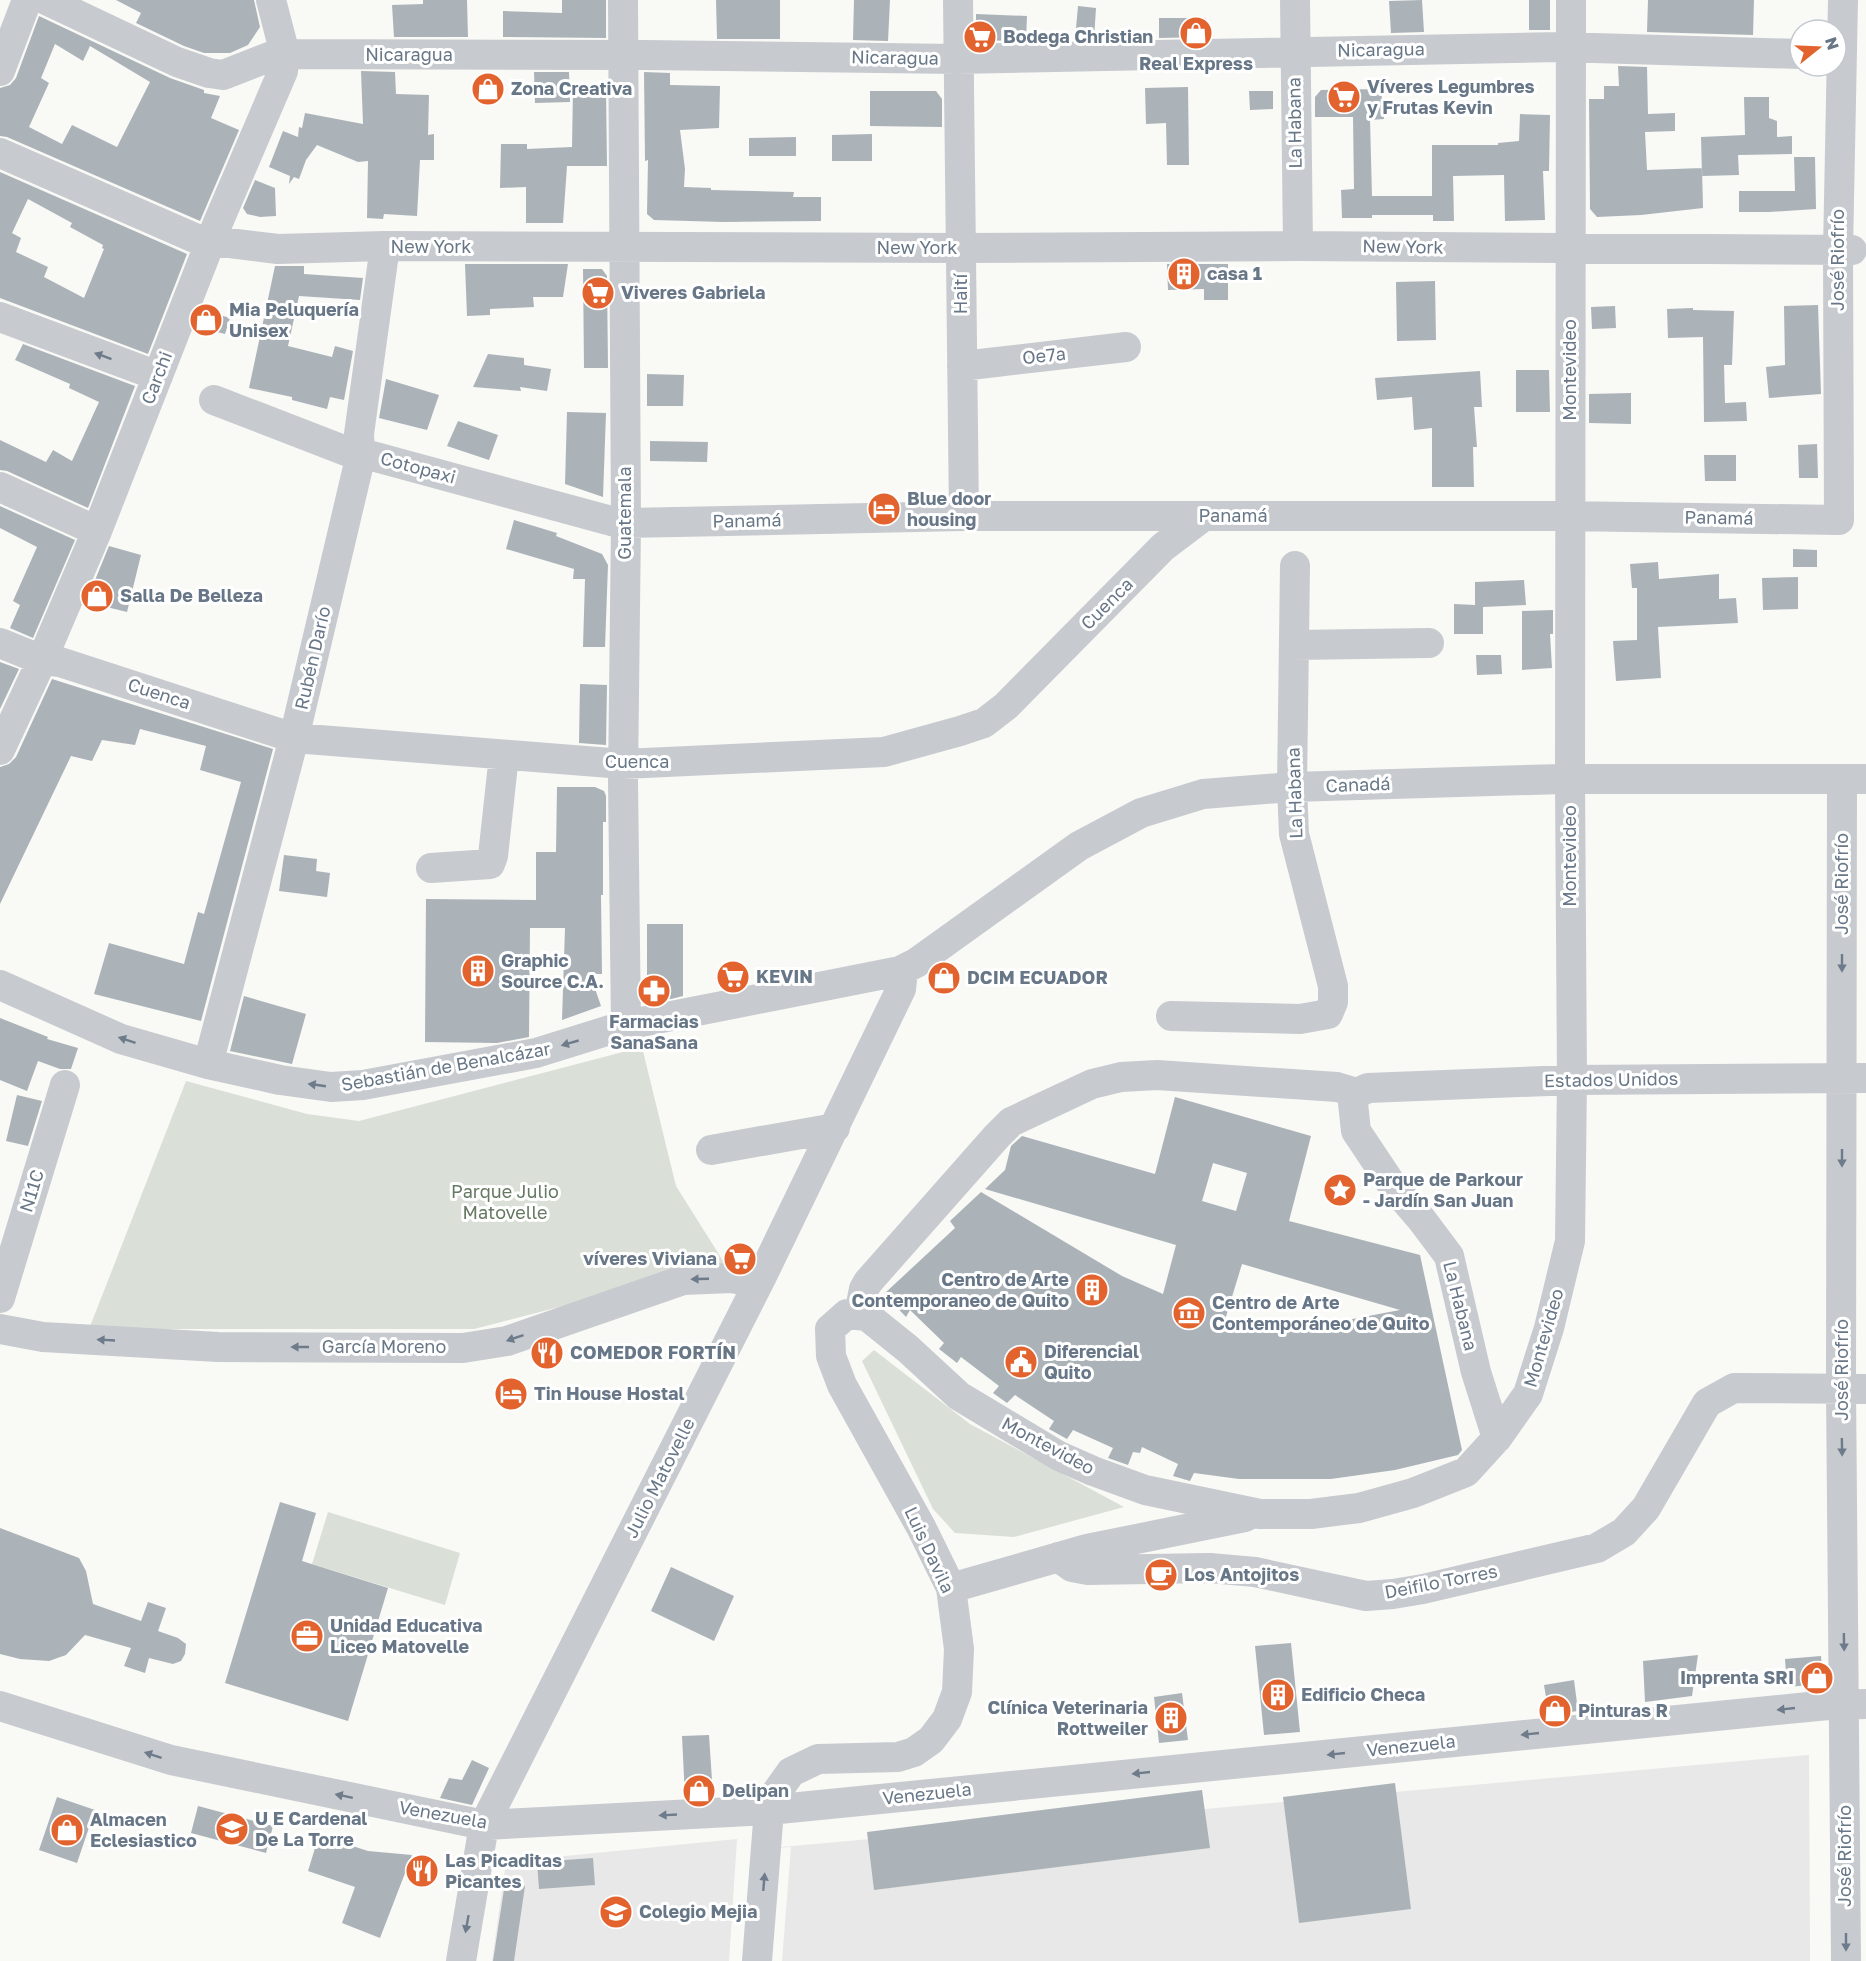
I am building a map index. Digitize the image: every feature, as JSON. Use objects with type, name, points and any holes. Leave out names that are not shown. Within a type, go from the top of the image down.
[{"type":"street","points":[[0,71],[27,0]]},
{"type":"street","name":"Nicaragua","points":[[46,0],[177,62],[209,74],[223,75],[273,54],[958,59],[1572,48],[1788,54]]},
{"type":"street","name":"Carchi","points":[[0,750],[42,660],[97,531],[211,240],[283,71],[285,54],[271,0]]},
{"type":"street","name":"Guatemala","points":[[622,0],[626,523],[623,764],[626,1025]]},
{"type":"street","name":"Haití","points":[[958,0],[963,516]]},
{"type":"street","name":"La Habana","points":[[1295,0],[1298,246]]},
{"type":"street","name":"Montevideo","points":[[1058,1557],[1260,1514],[1311,1514],[1359,1508],[1413,1493],[1466,1472],[1497,1438],[1528,1394],[1549,1328],[1569,1241],[1572,1080],[1571,0]]},
{"type":"street","name":"José Riofrío","points":[[1841,18],[1843,0]]},
{"type":"street","name":"José Riofrío","points":[[1839,78],[1845,250],[1839,520]]},
{"type":"street","name":"New York","points":[[0,153],[197,239],[278,249],[385,246],[961,248],[1298,246],[1845,250]]},
{"type":"street","name":"Rubén Darío","points":[[208,1064],[294,738],[360,454],[358,434],[385,246]]},
{"type":"street","points":[[0,317],[158,376]]},
{"type":"street","name":"Oe7a","points":[[962,366],[1126,347]]},
{"type":"street","name":"Cotopaxi","points":[[214,400],[346,451],[626,523]]},
{"type":"street","points":[[0,487],[97,531]]},
{"type":"street","name":"Panamá","points":[[626,523],[963,516],[1571,516],[1839,520]]},
{"type":"street","name":"Cuenca","points":[[0,643],[42,660],[60,663],[294,738],[623,764],[884,752],[984,723],[1006,706],[1163,548],[1203,516]]},
{"type":"street","name":"La Habana","points":[[1171,1016],[1300,1020],[1328,1014],[1333,1002],[1332,986],[1294,834],[1292,787],[1295,566]]},
{"type":"street","points":[[1294,645],[1429,643]]},
{"type":"street","points":[[431,868],[490,864],[493,856],[504,755]]},
{"type":"street","name":"Canadá","points":[[900,971],[916,963],[1079,846],[1141,813],[1203,794],[1292,787],[1570,779],[1854,779]]},
{"type":"street","name":"José Riofrío","points":[[1846,1961],[1855,1704],[1854,779]]},
{"type":"street","name":"Sebastián de Benalcázar","points":[[0,985],[121,1039],[208,1064],[280,1080],[332,1087],[363,1085],[536,1053],[626,1025],[900,971]]},
{"type":"street","name":"Julio Matovelle","points":[[460,1961],[483,1825],[835,1128],[901,989],[900,971]]},
{"type":"street","points":[[867,1316],[861,1304],[868,1282],[997,1136],[1011,1122],[1092,1084],[1121,1077],[1157,1075],[1337,1088],[1357,1093]]},
{"type":"street","name":"Estados Unidos","points":[[1357,1093],[1368,1088],[1572,1080],[1854,1078]]},
{"type":"street","name":"N11C","points":[[0,1298],[65,1085]]},
{"type":"street","name":"La Habana","points":[[1357,1093],[1353,1103],[1356,1131],[1392,1185],[1449,1256],[1476,1372],[1497,1438]]},
{"type":"street","points":[[711,1150],[835,1128]]},
{"type":"street","name":"García Moreno","points":[[0,1329],[43,1337],[218,1347],[463,1348],[507,1341],[683,1280],[732,1278],[758,1284]]},
{"type":"street","name":"Luis Davila","points":[[769,1810],[771,1800],[791,1772],[818,1759],[898,1757],[914,1752],[931,1740],[947,1719],[957,1692],[958,1649],[951,1588],[921,1527],[842,1385],[831,1356],[830,1329],[848,1314],[867,1316]]},
{"type":"street","name":"Montevideo","points":[[867,1316],[908,1349],[959,1396],[1059,1456],[1145,1490],[1260,1514]]},
{"type":"street","name":"Deifilo Torres","points":[[1058,1557],[1072,1567],[1088,1570],[1210,1568],[1255,1572],[1366,1596],[1423,1589],[1597,1548],[1624,1532],[1646,1508],[1707,1402],[1734,1388],[1854,1389]]},
{"type":"street","points":[[951,1588],[1058,1557]]},
{"type":"street","name":"Venezuela","points":[[0,1706],[171,1760],[483,1825],[769,1810],[1855,1704]]},
{"type":"street","points":[[757,1961],[769,1810]]},
{"type":"shaded area","name":"Colegio Mejia","points":[[1809,1755],[1810,1961],[782,1961],[791,1847],[747,1850]]},
{"type":"shaded area","name":"Colegio Mejia","points":[[737,1839],[729,1961],[492,1961],[506,1862]]},
{"type":"green space","name":"Parque Julio Matovelle","points":[[642,1047],[676,1186],[725,1264],[474,1329],[89,1329],[186,1081],[307,1114],[359,1121]]},
{"type":"green space","points":[[874,1350],[970,1424],[1124,1507],[1014,1537],[955,1533],[933,1509],[862,1361]]},
{"type":"green space","points":[[328,1512],[460,1553],[445,1605],[312,1564]]},
{"type":"building","points":[[116,0],[254,0],[260,27],[248,45],[230,53],[204,53],[136,23],[141,13]]},
{"type":"building","points":[[423,0],[467,0],[468,37],[394,37],[392,5],[423,4]]},
{"type":"building","points":[[562,0],[606,0],[606,38],[503,37],[503,11],[562,13]]},
{"type":"building","points":[[716,0],[780,0],[780,39],[717,39]]},
{"type":"building","points":[[854,0],[890,0],[888,41],[853,40]]},
{"type":"building","points":[[1422,0],[1424,32],[1391,33],[1389,1]]},
{"type":"building","points":[[1529,0],[1550,0],[1550,30],[1529,30]]},
{"type":"building","points":[[1648,0],[1754,0],[1753,35],[1647,32]]},
{"type":"building","points":[[1078,6],[1096,8],[1094,39],[1075,39]]},
{"type":"building","points":[[976,14],[1027,16],[1026,40],[976,41]]},
{"type":"building","points":[[39,16],[170,78],[204,90],[204,93],[220,96],[211,118],[239,130],[200,221],[7,137],[0,136],[0,88],[10,85],[16,78]],"holes":[[[55,44],[83,61],[90,46],[150,82],[117,147],[72,125],[62,144],[29,127],[49,83],[41,78]]]},
{"type":"building","points":[[1159,18],[1206,18],[1206,37],[1159,38]]},
{"type":"building","points":[[1618,66],[1647,67],[1648,114],[1675,113],[1675,131],[1645,132],[1647,170],[1702,168],[1703,208],[1597,217],[1590,209],[1589,99],[1604,99],[1604,86],[1619,86]]},
{"type":"building","points":[[361,71],[395,72],[396,94],[429,95],[428,135],[434,134],[434,160],[420,160],[417,216],[384,214],[383,219],[367,218],[368,161],[358,162],[317,145],[306,160],[299,179],[294,177],[289,184],[290,176],[269,167],[283,131],[298,137],[299,127],[302,128],[305,113],[363,124]]},
{"type":"building","points":[[534,72],[569,72],[570,102],[535,103]]},
{"type":"building","points":[[644,72],[670,73],[670,85],[720,86],[719,128],[680,130],[685,169],[684,187],[794,192],[793,197],[821,197],[821,221],[654,220],[647,214],[648,160],[645,161]]},
{"type":"building","points":[[1188,87],[1189,165],[1167,165],[1166,123],[1146,124],[1145,88]]},
{"type":"building","points":[[573,89],[606,90],[607,166],[567,166],[563,223],[526,223],[526,187],[500,188],[501,144],[527,144],[527,149],[572,147]]},
{"type":"building","points":[[1381,89],[1384,119],[1370,120],[1372,196],[1432,196],[1432,145],[1498,145],[1498,143],[1519,141],[1520,114],[1550,115],[1549,171],[1543,171],[1545,220],[1505,221],[1504,175],[1453,176],[1454,221],[1433,221],[1433,215],[1372,215],[1372,218],[1342,218],[1341,190],[1354,189],[1353,117],[1315,117],[1315,97],[1321,90]]},
{"type":"building","points":[[870,91],[936,91],[942,99],[942,127],[870,126]]},
{"type":"building","points":[[1249,91],[1273,91],[1273,109],[1250,110]]},
{"type":"building","points":[[1744,97],[1769,97],[1769,118],[1777,121],[1777,137],[1792,136],[1792,154],[1738,155],[1739,175],[1702,176],[1701,137],[1745,135]]},
{"type":"building","points":[[872,134],[872,161],[832,161],[832,135]]},
{"type":"building","points":[[796,137],[796,156],[749,156],[749,138]]},
{"type":"building","points":[[1794,157],[1815,157],[1816,209],[1739,212],[1739,191],[1795,191]]},
{"type":"building","points":[[0,172],[187,254],[148,354],[0,298]],"holes":[[[28,199],[72,223],[70,227],[103,245],[104,249],[84,298],[44,277],[48,267],[16,252],[21,238],[12,233]]]},
{"type":"building","points":[[255,180],[275,188],[276,216],[260,217],[247,214],[243,208]]},
{"type":"building","points":[[465,264],[568,264],[563,297],[533,297],[534,307],[490,309],[490,315],[467,316]]},
{"type":"building","points":[[1167,264],[1228,264],[1228,300],[1204,300],[1204,289],[1168,290]]},
{"type":"building","points":[[275,266],[304,266],[304,274],[363,278],[360,300],[299,296],[288,346],[332,357],[335,346],[353,351],[344,400],[330,397],[327,409],[292,400],[292,397],[249,388]]},
{"type":"building","points":[[583,269],[602,269],[607,276],[608,368],[584,368]]},
{"type":"building","points":[[1435,281],[1436,340],[1397,341],[1396,282]]},
{"type":"building","points":[[1818,305],[1821,394],[1769,398],[1766,367],[1785,365],[1784,306]]},
{"type":"building","points":[[1615,306],[1616,328],[1592,329],[1591,307]]},
{"type":"building","points":[[1693,308],[1693,310],[1734,311],[1732,365],[1724,365],[1725,403],[1746,402],[1747,421],[1704,422],[1703,337],[1668,338],[1667,309]]},
{"type":"building","points":[[203,310],[230,318],[225,334],[198,327]]},
{"type":"building","points":[[23,344],[135,386],[88,508],[7,471],[0,470],[0,440],[46,462],[53,450],[72,461],[99,402],[69,388],[70,384],[15,360]]},
{"type":"building","points":[[488,354],[524,358],[524,365],[551,369],[547,391],[520,387],[521,391],[473,387]]},
{"type":"building","points":[[1516,370],[1549,370],[1550,412],[1516,412]]},
{"type":"building","points":[[1480,371],[1482,407],[1474,407],[1477,447],[1473,447],[1474,487],[1432,487],[1432,428],[1414,430],[1412,397],[1377,400],[1375,378]]},
{"type":"building","points":[[647,374],[684,375],[683,406],[647,406]]},
{"type":"building","points":[[386,379],[439,395],[427,430],[379,418]]},
{"type":"building","points":[[1631,393],[1631,424],[1589,423],[1589,394]]},
{"type":"building","points":[[567,412],[606,413],[603,497],[565,484]]},
{"type":"building","points":[[458,421],[498,435],[489,460],[447,446]]},
{"type":"building","points":[[650,441],[708,442],[707,462],[650,461]]},
{"type":"building","points":[[1817,444],[1818,478],[1799,478],[1798,445]]},
{"type":"building","points":[[1704,455],[1736,455],[1736,481],[1705,481]]},
{"type":"building","points":[[0,506],[75,540],[33,638],[10,628],[20,605],[13,601],[37,547],[0,528]]},
{"type":"building","points":[[514,520],[557,533],[556,536],[602,554],[608,565],[605,647],[583,647],[585,579],[573,579],[574,569],[506,549]]},
{"type":"building","points":[[109,546],[141,555],[127,612],[86,602]]},
{"type":"building","points":[[1793,549],[1817,550],[1817,567],[1793,567]]},
{"type":"building","points":[[1658,562],[1659,579],[1719,574],[1719,599],[1736,598],[1738,623],[1658,627],[1661,678],[1616,681],[1613,641],[1637,640],[1637,588],[1632,588],[1630,564]]},
{"type":"building","points":[[1798,577],[1798,609],[1763,610],[1762,578]]},
{"type":"building","points":[[1524,580],[1526,605],[1483,607],[1483,634],[1454,634],[1454,604],[1475,605],[1475,582]]},
{"type":"building","points":[[1553,610],[1553,634],[1550,634],[1552,668],[1522,670],[1522,611]]},
{"type":"building","points":[[1476,655],[1501,655],[1502,674],[1477,675]]},
{"type":"building","points":[[0,662],[19,669],[0,709]]},
{"type":"building","points":[[52,679],[273,749],[201,1021],[94,994],[109,943],[184,964],[198,912],[204,914],[241,782],[200,770],[206,746],[140,729],[135,745],[102,740],[92,761],[71,756],[0,904],[0,767],[9,764],[16,757]]},
{"type":"building","points":[[580,684],[607,685],[606,745],[579,743]]},
{"type":"building","points":[[557,787],[595,787],[604,791],[606,796],[606,822],[603,822],[603,895],[601,895],[602,974],[590,974],[601,1006],[562,1020],[565,928],[530,928],[529,1037],[497,1043],[425,1042],[426,899],[536,900],[536,852],[556,852]]},
{"type":"building","points":[[284,855],[317,859],[316,871],[330,873],[327,897],[279,891]]},
{"type":"building","points":[[647,924],[683,924],[683,996],[671,999],[647,999]]},
{"type":"building","points":[[244,996],[306,1014],[292,1064],[230,1051]]},
{"type":"building","points":[[0,1018],[48,1037],[47,1039],[78,1048],[71,1069],[60,1069],[38,1061],[27,1091],[0,1080]]},
{"type":"building","points":[[17,1095],[42,1101],[28,1146],[6,1141]]},
{"type":"building","name":"Centro de Arte Contemporaneo de Quito","points":[[1175,1097],[1311,1136],[1289,1221],[1420,1255],[1462,1450],[1458,1455],[1395,1470],[1331,1479],[1239,1479],[1194,1473],[1190,1481],[1173,1476],[1178,1464],[1142,1447],[1140,1453],[1133,1452],[1128,1465],[1108,1458],[1113,1448],[1073,1430],[1067,1439],[1049,1429],[1054,1421],[1015,1395],[1007,1403],[993,1393],[999,1386],[961,1357],[957,1363],[939,1349],[944,1343],[910,1310],[906,1317],[884,1294],[955,1228],[950,1221],[981,1192],[1122,1276],[1163,1294],[1176,1245],[985,1189],[1005,1170],[1011,1146],[1022,1136],[1155,1174]],"holes":[[[1213,1163],[1247,1173],[1236,1211],[1202,1201]],[[1242,1264],[1400,1310],[1326,1324],[1225,1320]]]},
{"type":"building","name":"Unidad Educativa Liceo Matovelle","points":[[280,1502],[316,1513],[302,1561],[388,1588],[348,1721],[225,1683]]},
{"type":"building","points":[[0,1528],[79,1558],[86,1571],[93,1604],[141,1621],[148,1602],[166,1608],[158,1631],[178,1638],[186,1644],[185,1654],[181,1661],[173,1664],[149,1658],[145,1673],[124,1666],[131,1648],[85,1635],[66,1655],[49,1661],[20,1659],[0,1654]]},
{"type":"building","points":[[671,1567],[734,1596],[714,1641],[651,1611]]},
{"type":"building","name":"Edificio Checa","points":[[1291,1643],[1300,1732],[1264,1735],[1255,1646]]},
{"type":"building","points":[[1698,1655],[1692,1696],[1645,1702],[1643,1661]]},
{"type":"building","points":[[1821,1656],[1823,1684],[1787,1687],[1785,1659]]},
{"type":"building","points":[[1574,1680],[1578,1711],[1549,1715],[1544,1685]]},
{"type":"building","name":"Clínica Veterinaria Rottweiler","points":[[1182,1693],[1188,1740],[1159,1743],[1154,1697]]},
{"type":"building","points":[[709,1735],[713,1795],[685,1797],[682,1736]]},
{"type":"building","points":[[472,1760],[489,1768],[472,1805],[440,1798],[449,1778],[462,1780]]},
{"type":"building","points":[[1395,1783],[1411,1909],[1299,1923],[1283,1797]]},
{"type":"building","points":[[1202,1790],[1210,1848],[874,1890],[867,1832]]},
{"type":"building","name":"Almacen Eclesiastico","points":[[57,1797],[95,1810],[77,1863],[39,1850]]},
{"type":"building","name":"U E Cardenal De La Torre","points":[[198,1806],[273,1826],[266,1853],[191,1833]]},
{"type":"building","points":[[319,1835],[368,1851],[412,1855],[380,1938],[342,1923],[355,1887],[308,1871]]},
{"type":"building","points":[[593,1858],[595,1885],[539,1889],[537,1862]]},
{"type":"building","points":[[505,1883],[525,1886],[514,1961],[493,1961]]},
{"type":"place","name":"Real Express","points":[[1196,33]]},
{"type":"place","name":"Bodega Christian","points":[[980,37]]},
{"type":"place","name":"Zona Creativa","points":[[488,89]]},
{"type":"place","name":"Víveres Legumbres y Frutas Kevin","points":[[1344,97]]},
{"type":"place","name":"casa 1","points":[[1184,274]]},
{"type":"place","name":"Viveres Gabriela","points":[[598,293]]},
{"type":"place","name":"Mia Peluquería Unisex","points":[[206,320]]},
{"type":"place","name":"Blue door housing","points":[[884,509]]},
{"type":"place","name":"Salla De Belleza","points":[[97,596]]},
{"type":"place","name":"Graphic Source C.A.","points":[[478,971]]},
{"type":"place","name":"KEVIN","points":[[733,977]]},
{"type":"place","name":"DCIM ECUADOR","points":[[944,978]]},
{"type":"place","name":"Farmacias SanaSana","points":[[654,991]]},
{"type":"place","name":"Parque de Parkour - Jardín San Juan","points":[[1340,1190]]},
{"type":"place","name":"víveres Viviana","points":[[740,1259]]},
{"type":"place","name":"Centro de Arte Contemporaneo de Quito","points":[[1092,1290]]},
{"type":"place","name":"Centro de Arte Contemporáneo de Quito","points":[[1189,1313]]},
{"type":"place","name":"COMEDOR FORTÍN","points":[[547,1353]]},
{"type":"place","name":"Diferencial Quito","points":[[1021,1362]]},
{"type":"place","name":"Tin House Hostal","points":[[511,1394]]},
{"type":"place","name":"Los Antojitos","points":[[1161,1575]]},
{"type":"place","name":"Unidad Educativa Liceo Matovelle","points":[[307,1636]]},
{"type":"place","name":"Imprenta SRI","points":[[1817,1678]]},
{"type":"place","name":"Edificio Checa","points":[[1278,1695]]},
{"type":"place","name":"Pinturas R","points":[[1555,1711]]},
{"type":"place","name":"Clínica Veterinaria Rottweiler","points":[[1171,1718]]},
{"type":"place","name":"Delipan","points":[[699,1791]]},
{"type":"place","name":"U E Cardenal De La Torre","points":[[232,1829]]},
{"type":"place","name":"Almacen Eclesiastico","points":[[67,1830]]},
{"type":"place","name":"Las Picaditas Picantes","points":[[422,1871]]},
{"type":"place","name":"Colegio Mejia","points":[[616,1912]]}]
